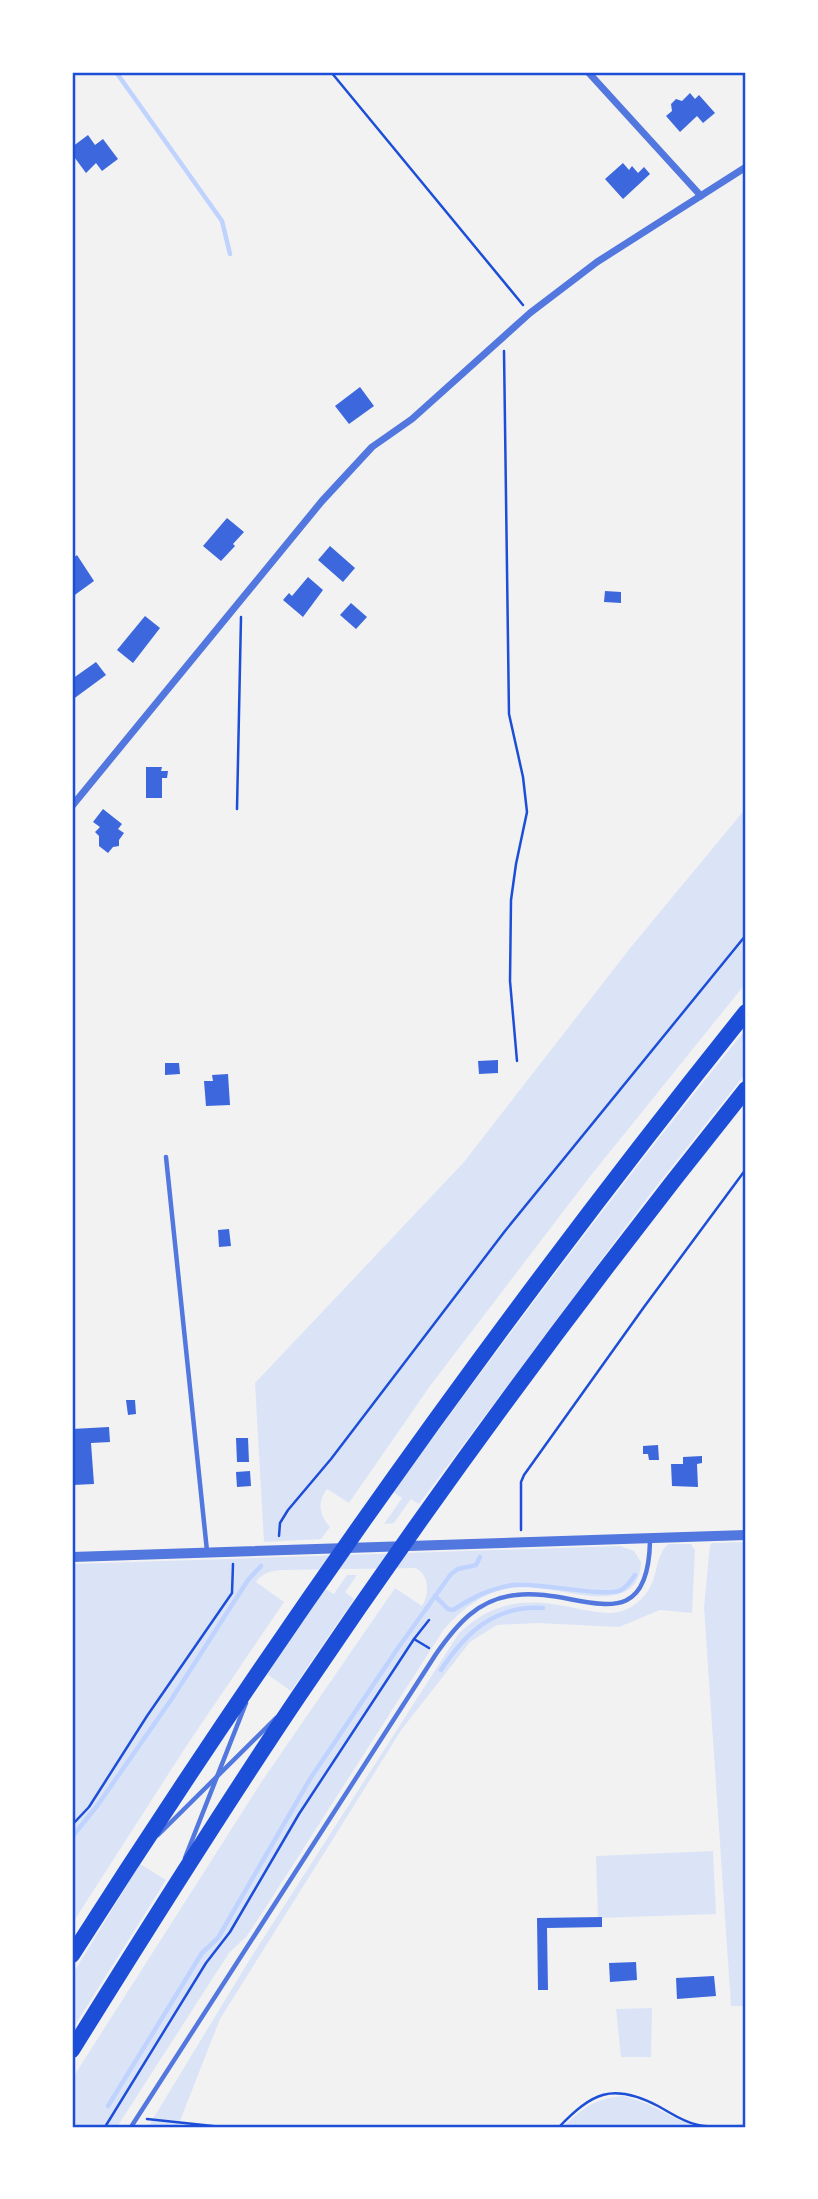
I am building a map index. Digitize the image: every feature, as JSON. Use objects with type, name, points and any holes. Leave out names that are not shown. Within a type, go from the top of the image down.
[{"type":"highway","points":[[72,1955],[260,1667],[442,1408],[567,1240],[746,1012]]},
{"type":"highway","points":[[72,2050],[174,1885],[299,1695],[387,1569],[606,1267],[746,1089]]},
{"type":"street","points":[[588,72],[701,196]]},
{"type":"street","points":[[72,806],[322,501],[372,447],[412,419],[530,313],[597,262],[746,167]]},
{"type":"street","points":[[72,1557],[746,1535]]},
{"type":"lane","points":[[166,1157],[207,1552]]},
{"type":"lane","points":[[131,2127],[436,1654],[466,1616],[489,1602],[507,1596],[538,1594],[608,1604],[627,1600],[640,1589],[645,1580],[650,1561],[650,1538]]},
{"type":"lane","points":[[174,1885],[260,1667]]},
{"type":"lane","points":[[132,1860],[299,1695]]},
{"type":"path","points":[[331,72],[530,313]]},
{"type":"path","points":[[503,337],[509,714],[523,777],[527,813],[516,864],[512,900],[509,981],[517,1060]]},
{"type":"path","points":[[237,809],[242,620],[238,604]]},
{"type":"path","points":[[280,1549],[281,1523],[288,1510],[331,1459],[505,1231],[746,935]]},
{"type":"path","points":[[521,1542],[521,1482],[524,1475],[746,1169]]},
{"type":"path","points":[[72,1825],[89,1807],[147,1716],[232,1593],[234,1552]]},
{"type":"path","points":[[105,2127],[200,1973],[228,1936],[306,1803],[429,1620]]},
{"type":"path","points":[[414,1639],[436,1654]]},
{"type":"path","points":[[559,2127],[583,2104],[594,2097],[608,2094],[625,2094],[648,2101],[682,2120],[697,2125],[746,2126]]},
{"type":"path","points":[[137,2118],[222,2127]]},
{"type":"shaded area","points":[[746,808],[746,983],[588,1179],[430,1386],[349,1503],[327,1489],[321,1508],[323,1518],[330,1527],[321,1539],[264,1542],[255,1383],[464,1162],[631,947]]},
{"type":"shaded area","points":[[746,1029],[746,1073],[651,1193],[419,1504],[411,1499],[394,1523],[384,1524],[402,1498],[393,1492],[567,1258]]},
{"type":"shaded area","points":[[746,1542],[746,2006],[731,2006],[704,1607],[710,1545]]},
{"type":"shaded area","points":[[668,1544],[691,1544],[695,1550],[692,1613],[660,1610],[619,1627],[537,1623],[497,1625],[470,1642],[402,1729],[220,2019],[178,2126],[192,2127],[148,2127],[250,1959],[459,1633],[487,1613],[515,1604],[545,1603],[606,1613],[625,1610],[648,1591],[659,1559]]},
{"type":"shaded area","points":[[620,1546],[634,1551],[641,1562],[637,1579],[628,1590],[615,1595],[598,1596],[532,1587],[509,1588],[479,1599],[444,1629],[264,1910],[246,1937],[229,1953],[117,2127],[72,2127],[72,2079],[262,1781],[395,1588],[422,1606],[427,1591],[424,1575],[416,1568],[282,1570],[261,1576],[256,1582],[284,1602],[187,1745],[72,1924],[72,1564]]},
{"type":"shaded area","points":[[347,1575],[357,1575],[345,1592],[354,1599],[291,1691],[267,1674],[325,1589],[334,1594]]},
{"type":"shaded area","points":[[713,1851],[716,1914],[598,1918],[596,1856]]},
{"type":"shaded area","points":[[140,1864],[166,1880],[72,2030],[72,1975]]},
{"type":"shaded area","points":[[652,2008],[651,2057],[621,2057],[616,2009]]},
{"type":"shaded area","points":[[622,2096],[698,2127],[563,2127],[590,2106],[604,2099]]},
{"type":"building","points":[[690,93],[695,99],[699,95],[715,113],[703,123],[697,116],[680,132],[666,116],[672,111],[671,104],[676,99],[682,101]]},
{"type":"building","points":[[88,135],[95,145],[103,139],[118,159],[102,171],[96,163],[86,173],[72,154],[72,147]]},
{"type":"building","points":[[623,163],[629,170],[632,166],[638,173],[644,167],[650,174],[623,199],[605,179]]},
{"type":"building","points":[[360,387],[374,406],[349,424],[335,406]]},
{"type":"building","points":[[227,518],[244,532],[221,561],[203,546]]},
{"type":"building","points":[[330,546],[355,568],[343,582],[318,560]]},
{"type":"building","points":[[77,555],[94,581],[72,597],[72,559]]},
{"type":"building","points":[[308,577],[323,590],[303,617],[283,600],[289,593],[292,596]]},
{"type":"building","points":[[605,591],[621,592],[621,603],[604,602]]},
{"type":"building","points":[[351,603],[367,617],[356,629],[340,615]]},
{"type":"building","points":[[145,616],[160,628],[133,663],[117,650]]},
{"type":"building","points":[[96,662],[106,675],[72,700],[72,679]]},
{"type":"building","points":[[146,767],[162,767],[161,771],[168,771],[167,778],[162,778],[162,798],[146,798]]},
{"type":"building","points":[[103,809],[122,824],[118,829],[124,833],[119,840],[119,846],[113,847],[108,853],[99,846],[99,836],[95,832],[100,827],[93,822]]},
{"type":"building","points":[[498,1060],[498,1073],[479,1074],[478,1061]]},
{"type":"building","points":[[165,1063],[179,1063],[180,1074],[165,1075]]},
{"type":"building","points":[[228,1074],[230,1105],[206,1106],[204,1081],[213,1081],[212,1075]]},
{"type":"building","points":[[229,1229],[231,1246],[219,1247],[218,1230]]},
{"type":"building","points":[[126,1400],[135,1400],[136,1414],[128,1415]]},
{"type":"building","points":[[109,1427],[110,1442],[91,1443],[94,1484],[73,1485],[72,1429]]},
{"type":"building","points":[[236,1438],[248,1438],[249,1462],[237,1462]]},
{"type":"building","points":[[658,1445],[659,1460],[649,1460],[648,1454],[643,1454],[643,1446]]},
{"type":"building","points":[[702,1456],[702,1463],[697,1464],[698,1487],[672,1486],[671,1464],[683,1464],[683,1457]]},
{"type":"building","points":[[250,1471],[251,1486],[237,1487],[236,1472]]},
{"type":"building","points":[[602,1917],[602,1927],[547,1928],[548,1990],[538,1990],[537,1918]]},
{"type":"building","points":[[636,1962],[637,1980],[610,1982],[609,1963]]},
{"type":"building","points":[[714,1976],[716,1996],[677,1999],[676,1978]]},
{"type":"waterway","points":[[116,72],[222,221],[230,254]]},
{"type":"waterway","points":[[108,2106],[202,1953],[218,1938],[310,1779],[398,1648],[451,1574],[458,1569],[476,1565],[480,1557]]},
{"type":"waterway","points":[[72,1837],[97,1806],[171,1700],[248,1580],[261,1566]]},
{"type":"waterway","points":[[435,1596],[448,1609],[453,1610],[482,1594],[505,1586],[613,1592],[625,1587],[635,1575]]},
{"type":"waterway","points":[[441,1670],[472,1633],[496,1616],[526,1608],[543,1608]]}]
